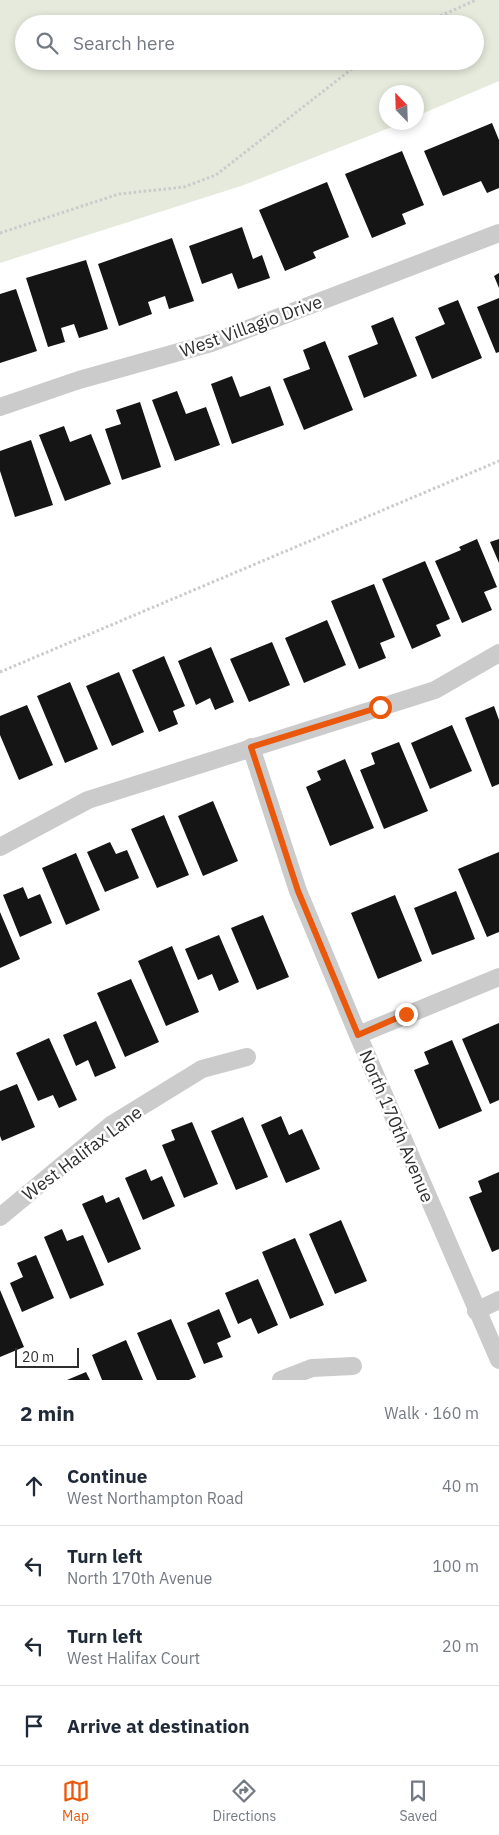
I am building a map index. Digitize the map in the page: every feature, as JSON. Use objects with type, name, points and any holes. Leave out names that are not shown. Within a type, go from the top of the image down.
[{"type":"street","name":"West Villagio Drive","points":[[0,407],[79,380],[211,343],[499,233]]},
{"type":"street","points":[[0,847],[88,800],[434,690],[499,653]]},
{"type":"street","name":"North 170th Avenue","points":[[251,747],[298,891],[476,1311],[499,1360]]},
{"type":"street","points":[[358,1035],[499,977]]},
{"type":"street","name":"West Halifax Lane","points":[[0,1217],[112,1125],[202,1069],[247,1056]]},
{"type":"street","points":[[476,1311],[499,1300]]},
{"type":"street","points":[[280,1380],[312,1368],[353,1366]]},
{"type":"path","points":[[442,15],[476,0]]},
{"type":"path","points":[[0,233],[119,194],[184,187],[216,176],[351,70]]},
{"type":"path","points":[[0,672],[499,461]]},
{"type":"shaded area","points":[[0,0],[499,0],[499,81],[424,113],[424,85],[379,85],[379,130],[384,130],[241,186],[0,263]]},
{"type":"building","points":[[492,123],[499,140],[499,188],[487,193],[481,181],[443,196],[424,151]]},
{"type":"building","points":[[402,151],[424,205],[402,214],[406,224],[372,238],[345,174]]},
{"type":"building","points":[[327,182],[349,237],[313,252],[316,258],[285,271],[259,210]]},
{"type":"building","points":[[242,227],[253,259],[262,255],[270,278],[238,289],[232,273],[202,284],[189,246]]},
{"type":"building","points":[[172,238],[194,301],[169,309],[165,296],[148,302],[152,314],[119,326],[98,264]]},
{"type":"building","points":[[86,260],[108,329],[79,338],[74,324],[61,328],[65,342],[48,347],[26,278]]},
{"type":"building","points":[[499,273],[499,288],[494,276]]},
{"type":"building","points":[[16,289],[37,351],[0,363],[0,294]]},
{"type":"building","points":[[499,298],[499,352],[496,353],[477,307]]},
{"type":"building","points":[[458,300],[482,358],[432,379],[415,337],[445,324],[438,308]]},
{"type":"building","points":[[393,317],[417,376],[364,398],[348,356],[378,344],[371,326]]},
{"type":"building","points":[[325,341],[353,410],[304,430],[283,379],[310,369],[303,350]]},
{"type":"building","points":[[232,376],[240,397],[270,386],[284,425],[232,444],[211,384]]},
{"type":"building","points":[[177,391],[186,414],[206,407],[220,445],[175,461],[152,400]]},
{"type":"building","points":[[140,402],[161,467],[122,480],[105,429],[121,424],[116,410]]},
{"type":"building","points":[[64,426],[70,442],[91,434],[111,484],[65,501],[39,435]]},
{"type":"building","points":[[31,440],[53,505],[15,517],[0,471],[0,451]]},
{"type":"building","points":[[477,539],[497,587],[484,592],[492,610],[462,623],[435,561],[461,550],[459,547]]},
{"type":"building","points":[[499,539],[499,563],[490,542]]},
{"type":"building","points":[[425,561],[450,619],[436,625],[441,636],[412,649],[382,579]]},
{"type":"building","points":[[374,584],[395,637],[380,643],[386,658],[359,669],[331,601]]},
{"type":"building","points":[[327,620],[346,665],[304,683],[285,638]]},
{"type":"building","points":[[272,642],[290,685],[249,702],[230,659]]},
{"type":"building","points":[[211,647],[234,702],[215,710],[210,698],[196,705],[178,661]]},
{"type":"building","points":[[164,656],[185,706],[173,711],[178,724],[159,732],[132,670]]},
{"type":"building","points":[[119,672],[144,732],[112,746],[86,686]]},
{"type":"building","points":[[70,682],[98,749],[65,763],[37,696]]},
{"type":"building","points":[[27,705],[53,765],[19,780],[0,735],[0,716]]},
{"type":"building","points":[[494,706],[499,720],[499,784],[492,787],[465,718]]},
{"type":"building","points":[[452,725],[472,771],[430,789],[411,743]]},
{"type":"building","points":[[399,742],[428,811],[384,829],[360,770],[375,764],[371,753]]},
{"type":"building","points":[[345,759],[374,828],[330,846],[306,787],[321,780],[317,771]]},
{"type":"building","points":[[213,801],[238,861],[203,876],[178,816]]},
{"type":"building","points":[[164,815],[189,875],[157,888],[131,829]]},
{"type":"building","points":[[110,842],[116,854],[127,850],[139,878],[105,892],[87,852]]},
{"type":"building","points":[[499,852],[499,932],[487,937],[458,869]]},
{"type":"building","points":[[76,853],[100,910],[66,925],[42,868]]},
{"type":"building","points":[[23,887],[28,899],[40,894],[52,923],[20,937],[3,895]]},
{"type":"building","points":[[456,891],[475,939],[432,955],[414,908]]},
{"type":"building","points":[[395,895],[422,961],[378,979],[351,913]]},
{"type":"building","points":[[0,912],[20,959],[0,968]]},
{"type":"building","points":[[263,915],[289,977],[257,990],[231,928]]},
{"type":"building","points":[[219,935],[239,982],[219,991],[212,974],[198,980],[185,949]]},
{"type":"building","points":[[172,946],[199,1012],[166,1026],[138,961]]},
{"type":"building","points":[[131,979],[159,1042],[125,1057],[97,993]]},
{"type":"building","points":[[96,1021],[116,1068],[95,1077],[88,1060],[76,1066],[63,1035]]},
{"type":"building","points":[[499,1023],[499,1100],[490,1104],[462,1039]]},
{"type":"building","points":[[49,1038],[77,1100],[59,1108],[53,1095],[38,1101],[16,1053]]},
{"type":"building","points":[[452,1040],[482,1111],[439,1129],[414,1070],[429,1064],[424,1052]]},
{"type":"building","points":[[17,1084],[35,1127],[2,1141],[0,1136],[0,1091]]},
{"type":"building","points":[[281,1116],[289,1135],[302,1129],[320,1169],[286,1183],[261,1125]]},
{"type":"building","points":[[243,1117],[268,1177],[236,1190],[211,1131]]},
{"type":"building","points":[[192,1122],[218,1184],[184,1198],[162,1145],[175,1140],[171,1130]]},
{"type":"building","points":[[146,1169],[151,1181],[162,1176],[175,1206],[143,1220],[125,1178]]},
{"type":"building","points":[[499,1172],[499,1249],[492,1252],[469,1197],[482,1192],[478,1181]]},
{"type":"building","points":[[103,1195],[106,1203],[119,1197],[141,1249],[108,1263],[82,1204]]},
{"type":"building","points":[[341,1220],[367,1281],[335,1294],[309,1234]]},
{"type":"building","points":[[62,1229],[67,1241],[83,1235],[104,1285],[70,1299],[44,1237]]},
{"type":"building","points":[[295,1238],[324,1305],[290,1319],[262,1252]]},
{"type":"building","points":[[36,1255],[54,1298],[22,1312],[10,1283],[23,1277],[17,1263]]},
{"type":"building","points":[[258,1279],[278,1325],[258,1334],[251,1318],[238,1324],[225,1293]]},
{"type":"building","points":[[0,1290],[24,1347],[0,1357]]},
{"type":"building","points":[[219,1309],[231,1337],[217,1343],[223,1357],[204,1364],[187,1323]]},
{"type":"building","points":[[171,1319],[196,1377],[189,1380],[157,1380],[137,1333]]},
{"type":"building","points":[[126,1340],[143,1380],[102,1380],[92,1355]]},
{"type":"building","points":[[86,1372],[90,1380],[67,1380]]},
{"type":"route","points":[[380,707],[251,747],[298,891],[358,1035],[406,1014]]}]
